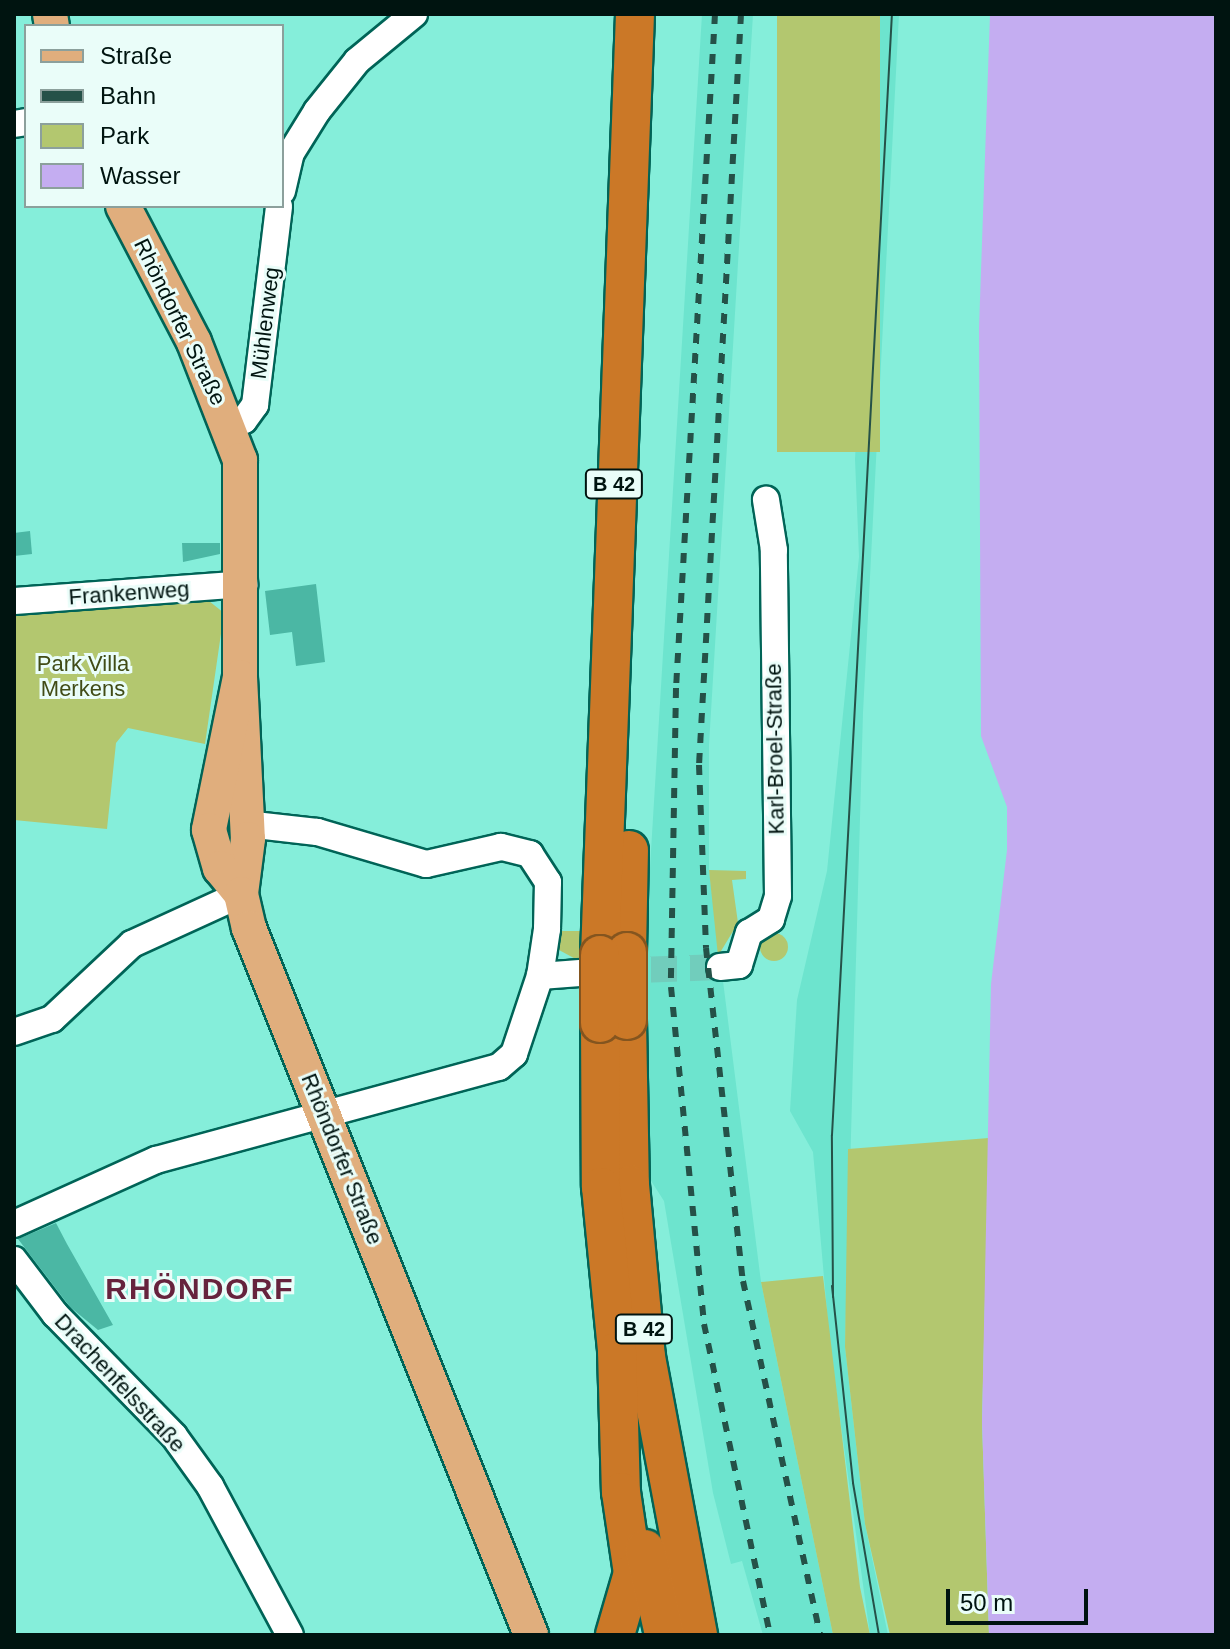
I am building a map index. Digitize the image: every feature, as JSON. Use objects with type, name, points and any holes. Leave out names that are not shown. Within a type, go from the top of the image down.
[{"type":"highway","name":"B 42","points":[[635,14],[602,960],[613,1021],[646,1357],[677,1547],[698,1635]]},
{"type":"highway","name":"B 42","points":[[602,960],[637,505],[661,14]]},
{"type":"highway","name":"B 42","points":[[613,1021],[601,1187],[623,1444],[664,1635]]},
{"type":"highway","name":"B 42","points":[[615,1635],[633,1573],[621,1492],[623,1444]]},
{"type":"highway","name":"B 42","points":[[677,1547],[709,1635]]},
{"type":"main road","name":"Rhöndorfer Straße","points":[[124,208],[229,423],[245,496],[240,677],[247,832],[241,894]]},
{"type":"main road","name":"Rhöndorfer Straße","points":[[240,677],[207,815],[220,868],[241,894],[323,1112],[531,1635]]},
{"type":"main road","points":[[214,845],[232,853],[247,832]]},
{"type":"street","points":[[284,183],[291,153],[317,111],[357,61],[414,14]]},
{"type":"street","name":"Mühlenweg","points":[[229,423],[244,420],[255,405],[279,208]]},
{"type":"street","name":"Karl-Broel-Straße","points":[[720,967],[739,965],[749,933],[771,919],[778,896],[774,550],[766,500]]},
{"type":"street","name":"Frankenweg","points":[[14,601],[244,584]]},
{"type":"street","points":[[14,1224],[156,1160],[504,1065],[518,1046],[540,976],[548,882],[541,865],[520,848],[426,864],[317,832],[247,832]]},
{"type":"street","points":[[14,1032],[52,1019],[132,944],[241,894]]},
{"type":"street","points":[[540,976],[602,960]]},
{"type":"street","name":"Drachenfelsstraße","points":[[14,1260],[55,1314],[174,1436],[210,1486],[290,1635]]},
{"type":"shaded area","points":[[702,14],[753,14],[709,745],[709,870],[761,1282],[833,1635],[763,1635],[742,1561],[731,1564],[713,1493],[664,1201],[646,1173],[643,982]]},
{"type":"shaded area","points":[[880,14],[899,14],[863,713],[845,1347],[865,1524],[888,1635],[870,1635],[830,1346],[813,1152],[790,1111],[797,1000],[827,871],[859,557],[855,459]]},
{"type":"green space","points":[[777,14],[880,14],[880,452],[777,452]]},
{"type":"green space","name":"Park Villa Merkens","points":[[199,593],[224,613],[205,744],[128,728],[116,743],[107,829],[14,820],[14,613]]},
{"type":"green space","points":[[709,870],[746,871],[746,879],[732,880],[738,923],[718,956]]},
{"type":"green space","points":[[560,931],[585,931],[583,963],[559,950]]},
{"type":"green space","points":[[774,933],[784,937],[788,947],[784,957],[774,961],[764,957],[760,947],[764,937]]},
{"type":"green space","points":[[989,1138],[982,1422],[989,1635],[890,1635],[865,1524],[845,1347],[848,1149]]},
{"type":"green space","points":[[823,1276],[860,1587],[870,1635],[833,1635],[761,1282]]},
{"type":"water","points":[[990,14],[1216,14],[1216,1635],[989,1635],[982,1422],[991,984],[1007,850],[1007,807],[981,736],[979,328]]},
{"type":"building","points":[[30,531],[32,554],[14,556],[14,533]]},
{"type":"building","points":[[182,543],[220,543],[220,554],[183,562]]},
{"type":"building","points":[[316,584],[325,662],[296,666],[292,632],[270,635],[265,591]]},
{"type":"building","points":[[56,1223],[113,1325],[98,1330],[70,1307],[18,1239]]},
{"type":"tunnel","points":[[612,971],[720,967]]},
{"type":"tram line","points":[[833,1297],[832,1135],[892,14]]},
{"type":"tram line","points":[[832,1286],[853,1483],[879,1635]]},
{"type":"railway","points":[[715,14],[676,688],[671,987],[704,1324],[770,1635]]},
{"type":"railway","points":[[741,14],[699,765],[706,948],[743,1281],[820,1635]]},
{"type":"district","name":"RHÖNDORF","points":[[200,1289]]}]
